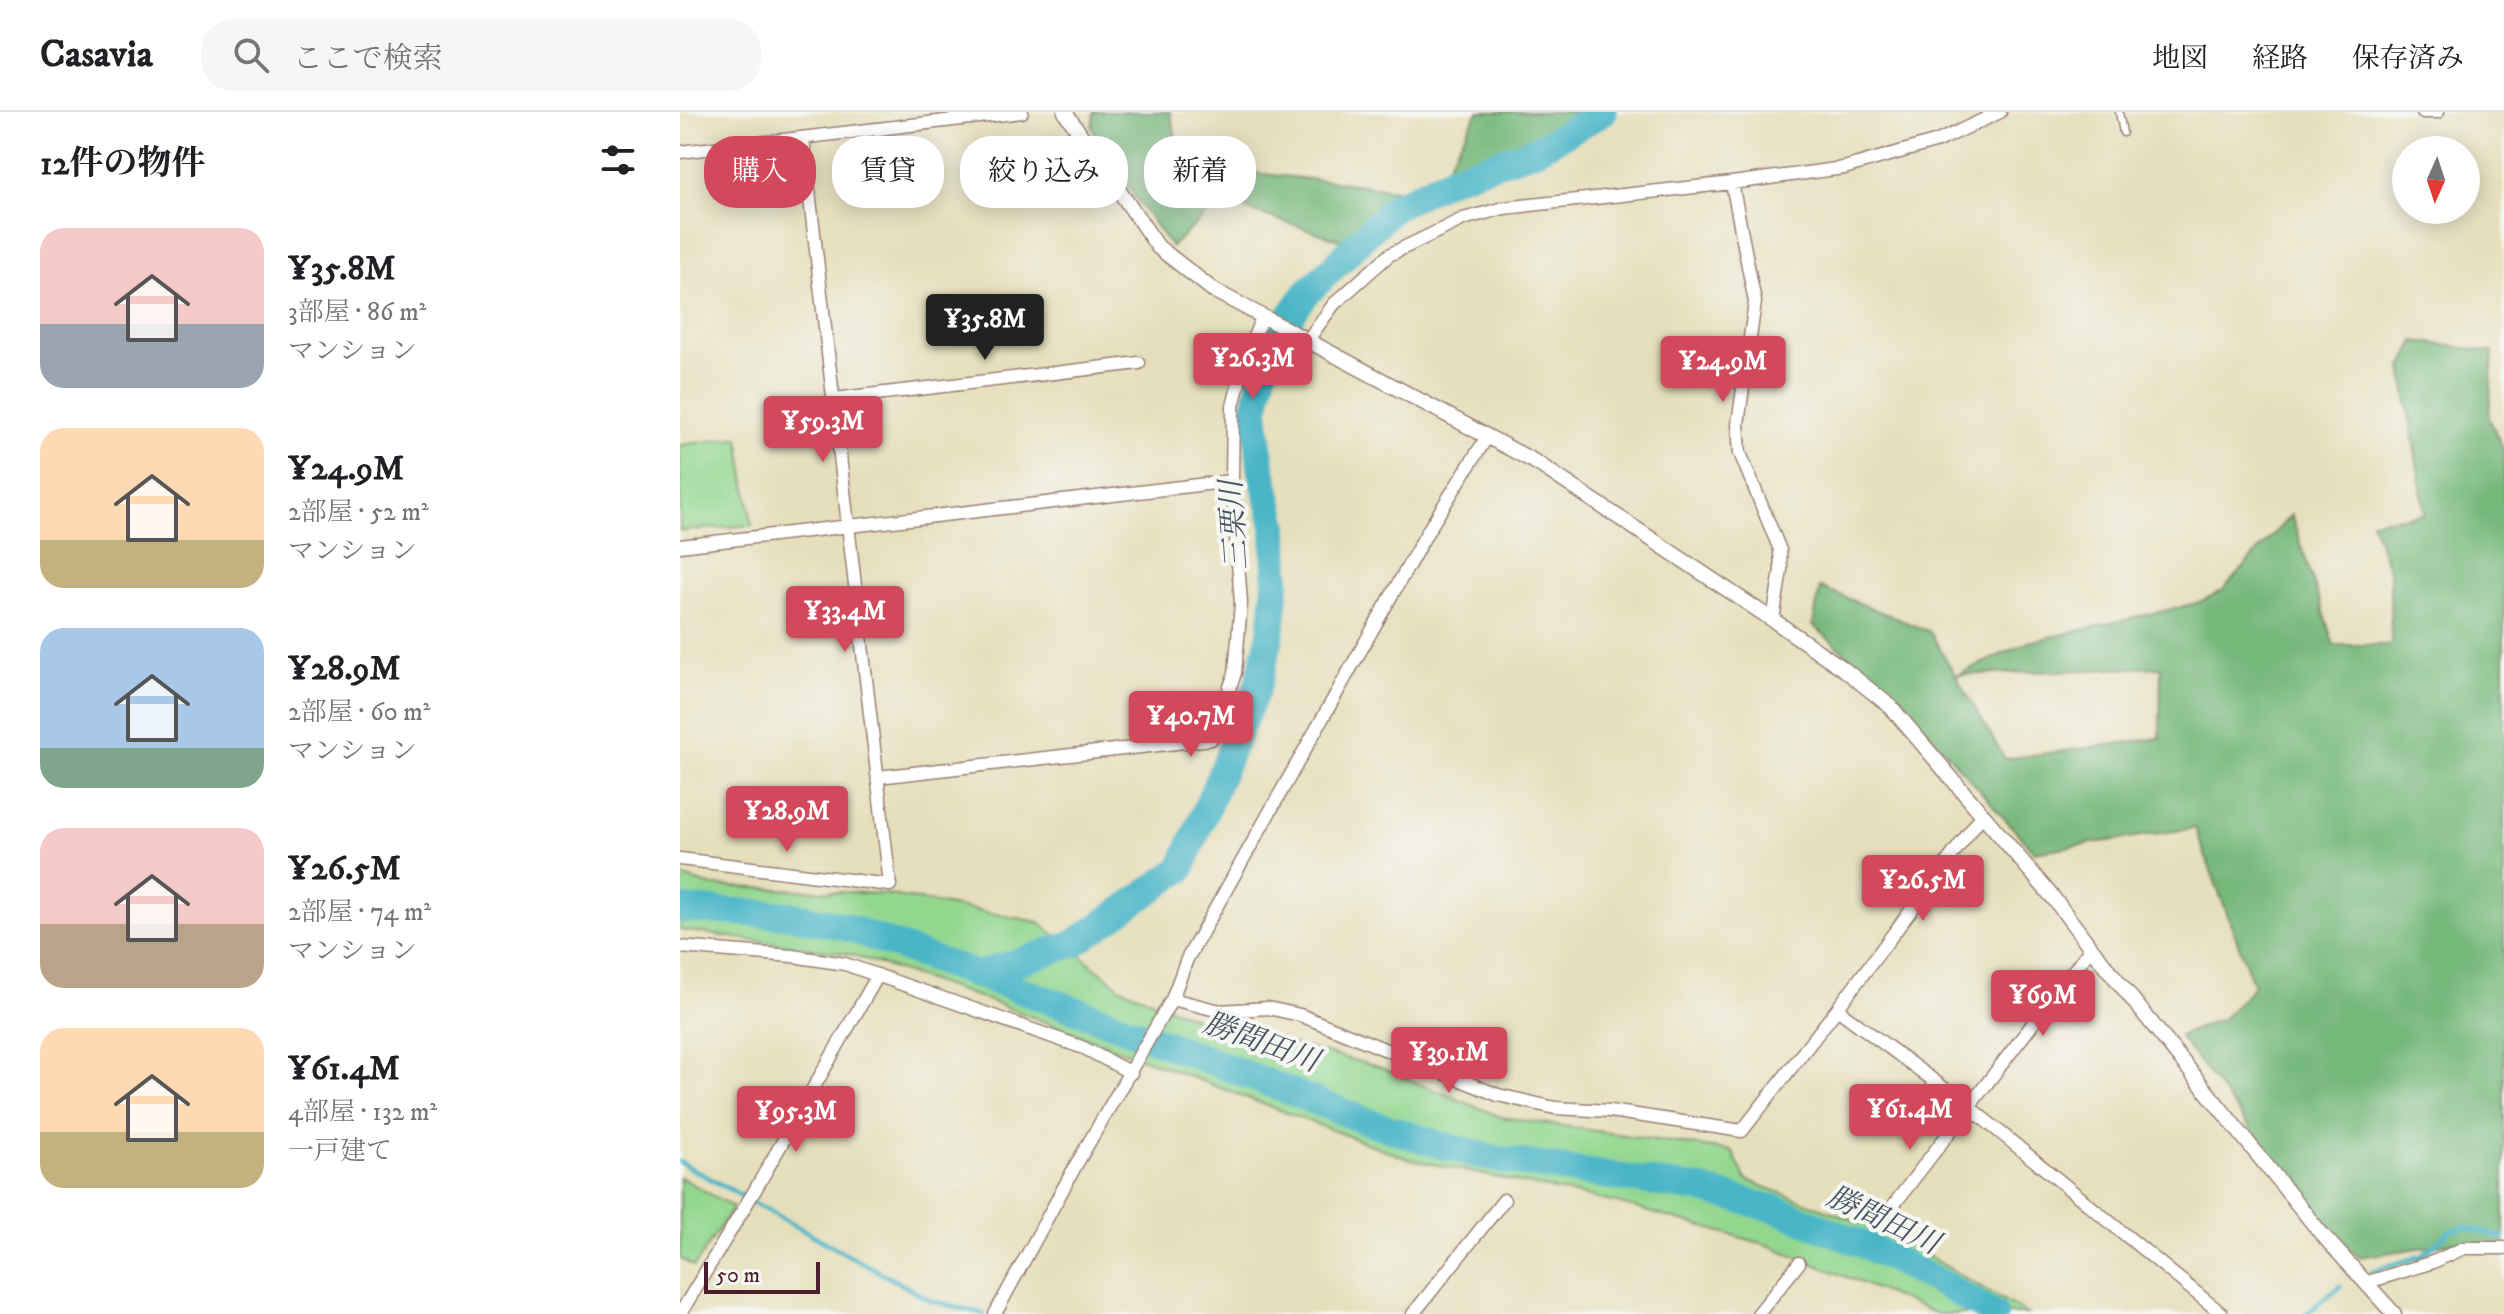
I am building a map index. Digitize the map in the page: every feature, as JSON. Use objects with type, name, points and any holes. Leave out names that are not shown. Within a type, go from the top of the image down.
[{"type":"street","points":[[816,137],[1022,112]]},
{"type":"street","points":[[1065,112],[1158,247],[1213,290],[1537,463],[1773,620],[1845,670],[1891,707],[2055,900],[2320,1232],[2394,1314]]},
{"type":"street","points":[[1307,341],[1334,304],[1389,255],[1463,219],[1504,208],[1844,168],[1938,141],[2000,112]]},
{"type":"street","points":[[2423,112],[2438,112]]},
{"type":"street","points":[[680,152],[704,149]]},
{"type":"street","points":[[1732,183],[1755,302],[1738,424],[1740,453],[1780,550],[1781,570],[1773,620]]},
{"type":"street","points":[[680,859],[890,885],[811,208]]},
{"type":"street","points":[[878,777],[1211,739],[1235,673],[1241,603],[1232,481],[1233,406],[1246,355],[1262,318]]},
{"type":"street","points":[[834,399],[1139,363]]},
{"type":"street","points":[[996,1311],[1170,1003],[1187,959],[1429,529],[1487,437]]},
{"type":"street","points":[[680,546],[1232,481]]},
{"type":"street","points":[[1170,1003],[1220,1011],[1268,1008],[1300,1015],[1498,1095],[1555,1108],[1610,1111],[1742,1131],[1983,814]]},
{"type":"street","points":[[680,947],[792,956],[845,964],[1084,1048],[1133,1069]]},
{"type":"street","points":[[1882,1220],[2091,948]]},
{"type":"street","points":[[680,1314],[878,975]]},
{"type":"street","points":[[1837,1009],[1968,1106],[2222,1314]]},
{"type":"street","points":[[1413,1314],[1504,1200]]},
{"type":"street","points":[[2365,1283],[2433,1262],[2464,1248],[2504,1248]]},
{"type":"street","points":[[1758,1314],[1799,1263]]},
{"type":"lane","points":[[2119,112],[2123,133]]},
{"type":"green space","points":[[1094,112],[1170,112],[1176,136],[1144,136],[1144,208],[1213,208],[1171,247],[1128,186],[1128,136],[1097,136],[1092,128]]},
{"type":"green space","points":[[1478,112],[1606,112],[1589,126],[1439,180]]},
{"type":"green space","points":[[1256,173],[1395,190],[1346,242],[1242,208],[1256,208]]},
{"type":"green space","points":[[2415,341],[2493,352],[2489,418],[2504,451],[2504,1246],[2459,1242],[2359,1257],[2330,1232],[2179,1036],[2224,1018],[2254,986],[2195,828],[2034,852],[1901,701],[1813,625],[1820,587],[1930,632],[2005,759],[2160,738],[2161,667],[1957,675],[2029,642],[2197,603],[2222,591],[2291,515],[2334,645],[2391,645],[2390,573],[2371,521],[2425,514],[2402,367]]},
{"type":"green space","points":[[739,437],[752,525],[680,531],[680,445]]},
{"type":"green space","points":[[680,876],[713,886],[886,894],[1039,922],[1121,988],[1200,1020],[1379,1067],[1501,1117],[1732,1151],[1746,1180],[1889,1233],[2027,1314],[1937,1314],[1768,1245],[1617,1203],[1409,1159],[987,1000],[850,954],[680,930]]},
{"type":"green space","points":[[680,1177],[733,1207],[694,1267],[680,1258]]},
{"type":"waterway","name":"三栗川","points":[[978,975],[1075,943],[1181,869],[1258,685],[1271,633],[1276,582],[1275,526],[1261,466],[1255,409],[1264,368],[1286,321],[1307,293],[1394,207],[1452,178],[1538,149],[1603,112]]},
{"type":"waterway","name":"勝間田川","points":[[680,909],[789,915],[844,926],[1107,1021],[1369,1122],[1440,1145],[1496,1159],[1698,1189],[1776,1209],[1862,1244],[1943,1284],[1994,1314]]},
{"type":"waterway","points":[[680,1162],[932,1301],[984,1314]]},
{"type":"waterway","points":[[2372,1271],[2422,1256],[2451,1230],[2466,1227],[2504,1238]]},
{"type":"waterway","points":[[2306,1314],[2340,1286]]}]
